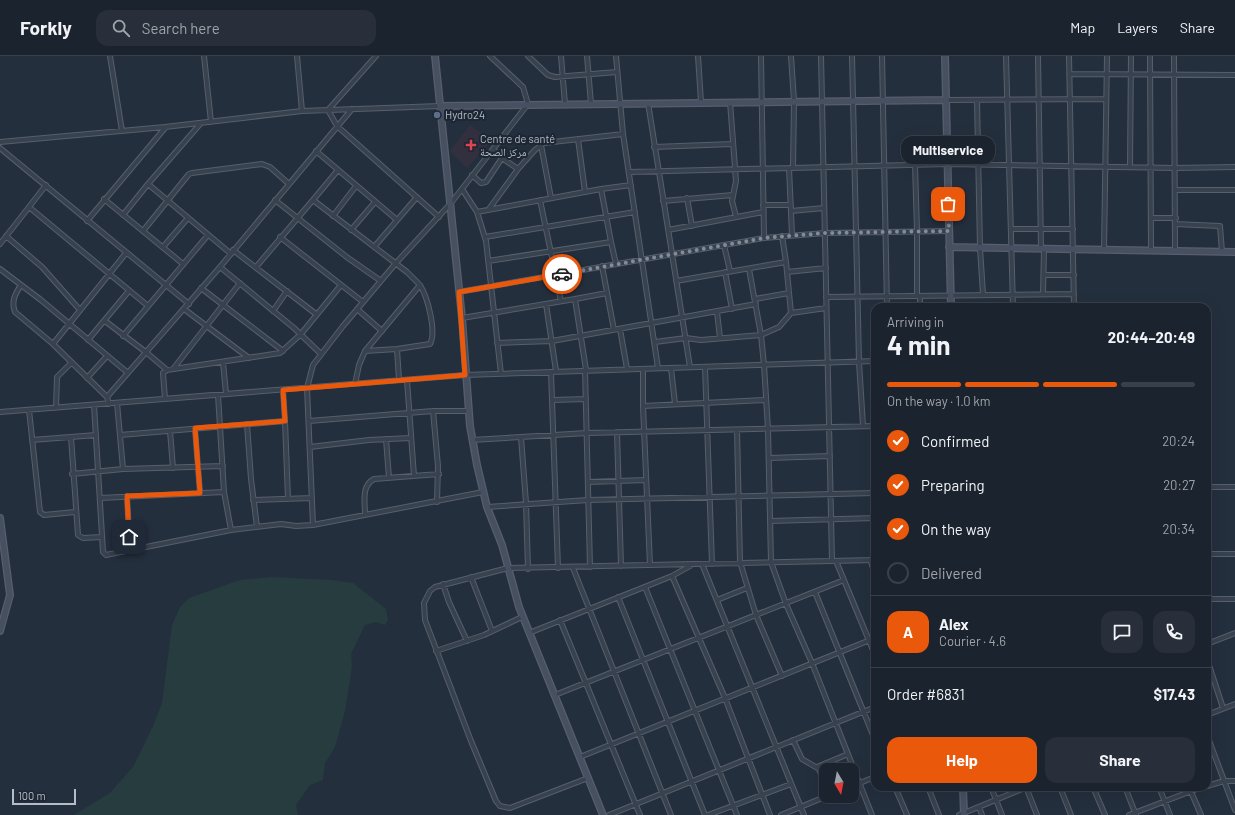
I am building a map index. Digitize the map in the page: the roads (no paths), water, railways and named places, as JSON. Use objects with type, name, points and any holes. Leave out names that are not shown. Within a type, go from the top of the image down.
[{"type":"street","points":[[110,56],[122,131]]},
{"type":"street","points":[[204,56],[211,122]]},
{"type":"street","points":[[297,56],[302,111]]},
{"type":"street","points":[[328,110],[376,56]]},
{"type":"street","points":[[435,56],[451,203],[462,318],[465,375],[472,440],[483,492],[487,507],[502,545],[522,617],[603,815]]},
{"type":"street","points":[[490,56],[523,87],[528,104]]},
{"type":"street","points":[[528,56],[548,75],[555,77],[617,72]]},
{"type":"street","points":[[561,56],[566,104]]},
{"type":"street","points":[[587,56],[591,104]]},
{"type":"street","points":[[616,56],[623,134],[658,368]]},
{"type":"street","points":[[698,56],[701,102]]},
{"type":"street","points":[[761,56],[764,238]]},
{"type":"street","points":[[791,56],[794,101],[791,168],[792,235]]},
{"type":"street","points":[[821,56],[830,494],[834,561],[844,580],[871,645]]},
{"type":"street","points":[[852,56],[859,296],[859,362],[863,426]]},
{"type":"street","points":[[882,56],[882,100],[887,232],[887,303]]},
{"type":"street","points":[[945,56],[951,303]]},
{"type":"street","points":[[1006,56],[1013,303]]},
{"type":"street","points":[[1038,56],[1039,165],[1044,275],[1043,294]]},
{"type":"street","points":[[1069,56],[1074,303]]},
{"type":"street","points":[[1104,250],[1106,56]]},
{"type":"street","points":[[1130,167],[1131,56]]},
{"type":"street","points":[[1150,56],[1151,250]]},
{"type":"street","points":[[1174,56],[1175,251]]},
{"type":"street","points":[[1070,74],[1235,75]]},
{"type":"street","points":[[0,142],[165,127],[302,111],[352,109],[528,104],[1106,99]]},
{"type":"street","points":[[977,100],[980,248],[983,294]]},
{"type":"street","points":[[730,102],[736,186],[732,201],[736,217]]},
{"type":"street","points":[[648,103],[690,367]]},
{"type":"street","points":[[313,525],[308,388],[312,368],[321,354],[381,280],[451,203],[528,104]]},
{"type":"street","points":[[107,397],[147,353],[352,109]]},
{"type":"street","points":[[328,110],[337,126],[439,217]]},
{"type":"street","points":[[122,214],[201,123]]},
{"type":"street","points":[[87,220],[165,127]]},
{"type":"street","points":[[489,209],[518,169],[541,145],[623,134]]},
{"type":"street","points":[[578,139],[585,192]]},
{"type":"street","points":[[654,147],[732,144]]},
{"type":"street","points":[[541,145],[551,198]]},
{"type":"street","points":[[0,148],[188,304]]},
{"type":"street","points":[[493,149],[502,158],[518,169]]},
{"type":"street","points":[[316,151],[397,220]]},
{"type":"street","points":[[472,175],[481,183],[486,182],[502,158]]},
{"type":"street","points":[[143,231],[189,174],[262,164],[270,167],[289,184]]},
{"type":"street","points":[[629,172],[762,168],[823,168],[915,164],[1010,164],[1175,168],[1235,167]]},
{"type":"street","points":[[915,164],[919,303]]},
{"type":"street","points":[[256,267],[338,170]]},
{"type":"street","points":[[148,184],[208,234],[232,252],[256,267],[316,314]]},
{"type":"street","points":[[477,212],[631,184]]},
{"type":"street","points":[[0,244],[46,185]]},
{"type":"street","points":[[333,216],[356,186]]},
{"type":"street","points":[[462,189],[477,212],[485,237],[501,374]]},
{"type":"street","points":[[601,189],[616,264]]},
{"type":"street","points":[[1175,190],[1235,190]]},
{"type":"street","points":[[663,201],[733,195]]},
{"type":"street","points":[[374,247],[417,198]]},
{"type":"street","points":[[687,198],[692,226]]},
{"type":"street","points":[[104,199],[183,264]]},
{"type":"street","points":[[275,200],[348,258],[381,280]]},
{"type":"street","points":[[313,200],[396,263],[420,285],[424,292],[428,305],[432,342],[428,345],[365,351]]},
{"type":"street","points":[[540,200],[561,301]]},
{"type":"street","points":[[351,230],[375,202]]},
{"type":"street","points":[[763,206],[791,205]]},
{"type":"street","points":[[29,207],[128,292],[148,306]]},
{"type":"street","points":[[791,211],[824,208]]},
{"type":"street","points":[[485,237],[635,212]]},
{"type":"street","points":[[668,230],[763,212]]},
{"type":"street","points":[[163,247],[188,218]]},
{"type":"street","points":[[1152,218],[1176,218]]},
{"type":"street","points":[[1176,224],[1215,224],[1220,226],[1222,252]]},
{"type":"street","points":[[1012,229],[1073,229]]},
{"type":"street","points":[[459,292],[764,238],[825,233],[949,231]]},
{"type":"street","points":[[123,336],[208,234]]},
{"type":"street","points":[[6,236],[42,267],[80,310]]},
{"type":"street","points":[[782,236],[791,313]]},
{"type":"street","points":[[280,237],[363,302]]},
{"type":"street","points":[[488,261],[611,242]]},
{"type":"street","points":[[724,245],[732,309]]},
{"type":"street","points":[[949,247],[1235,252]]},
{"type":"street","points":[[52,344],[126,252]]},
{"type":"street","points":[[676,280],[786,262]]},
{"type":"street","points":[[602,266],[614,330]]},
{"type":"street","points":[[220,267],[301,334],[321,354]]},
{"type":"street","points":[[787,272],[826,268]]},
{"type":"street","points":[[0,269],[128,373]]},
{"type":"street","points":[[749,269],[761,335],[764,365],[768,429],[771,562],[786,604],[812,663],[872,815]]},
{"type":"street","points":[[1044,275],[1074,275]]},
{"type":"street","points":[[173,369],[240,283]]},
{"type":"street","points":[[165,399],[162,377],[163,373],[167,370],[277,355],[301,334],[341,285]]},
{"type":"street","points":[[355,384],[359,365],[365,351],[420,285]]},
{"type":"street","points":[[21,286],[15,295],[15,312],[52,344],[107,397],[109,404]]},
{"type":"street","points":[[201,288],[283,351]]},
{"type":"street","points":[[273,311],[287,291]]},
{"type":"street","points":[[88,340],[128,292]]},
{"type":"street","points":[[462,318],[607,293]]},
{"type":"street","points":[[497,343],[552,341],[682,319],[732,309],[789,294]]},
{"type":"street","points":[[826,297],[1074,294]]},
{"type":"street","points":[[575,299],[586,370],[590,567]]},
{"type":"street","points":[[546,304],[552,341],[558,568]]},
{"type":"street","points":[[655,342],[686,338],[701,340],[761,335],[779,327],[791,313],[826,308]]},
{"type":"street","points":[[184,309],[249,358]]},
{"type":"street","points":[[357,309],[382,331]]},
{"type":"street","points":[[717,312],[720,338]]},
{"type":"street","points":[[105,320],[167,370]]},
{"type":"street","points":[[620,329],[627,369]]},
{"type":"street","points":[[397,349],[399,380]]},
{"type":"street","points":[[87,378],[107,356]]},
{"type":"street","points":[[0,412],[465,375],[871,361]]},
{"type":"street","points":[[223,362],[226,394]]},
{"type":"street","points":[[56,408],[57,377],[71,363]]},
{"type":"street","points":[[705,367],[712,564]]},
{"type":"street","points":[[671,368],[675,404]]},
{"type":"street","points":[[643,369],[643,406],[650,566]]},
{"type":"street","points":[[407,380],[410,438],[414,476]]},
{"type":"street","points":[[283,390],[288,499]]},
{"type":"street","points":[[218,395],[224,492],[231,530]]},
{"type":"street","points":[[553,400],[586,399]]},
{"type":"street","points":[[643,406],[766,400]]},
{"type":"street","points":[[117,403],[123,469]]},
{"type":"street","points":[[94,405],[103,552],[106,555],[231,530],[281,524],[296,526],[313,525],[483,492]]},
{"type":"street","points":[[29,410],[40,512],[44,515],[75,512]]},
{"type":"street","points":[[309,421],[433,411],[469,411]]},
{"type":"street","points":[[433,411],[439,474],[437,502]]},
{"type":"street","points":[[120,435],[285,421]]},
{"type":"street","points":[[247,424],[253,500],[257,527]]},
{"type":"street","points":[[472,440],[587,433],[871,426]]},
{"type":"street","points":[[195,428],[200,493]]},
{"type":"street","points":[[737,430],[737,496],[740,562],[756,615],[782,676]]},
{"type":"street","points":[[170,431],[173,468]]},
{"type":"street","points":[[617,432],[621,566]]},
{"type":"street","points":[[32,440],[96,435]]},
{"type":"street","points":[[71,437],[76,531],[79,537],[83,538],[102,536]]},
{"type":"street","points":[[521,437],[526,503],[528,569]]},
{"type":"street","points":[[310,447],[410,438]]},
{"type":"street","points":[[386,439],[389,478]]},
{"type":"street","points":[[769,458],[830,456]]},
{"type":"street","points":[[72,474],[123,469],[223,466]]},
{"type":"street","points":[[365,515],[365,494],[367,484],[374,479],[439,474]]},
{"type":"street","points":[[588,482],[646,480]]},
{"type":"street","points":[[1211,488],[1235,487]]},
{"type":"street","points":[[100,498],[224,492]]},
{"type":"street","points":[[487,507],[526,503],[588,500],[871,493]]},
{"type":"street","points":[[127,496],[130,551]]},
{"type":"street","points":[[253,500],[312,498]]},
{"type":"street","points":[[0,518],[10,595],[0,631]]},
{"type":"street","points":[[770,521],[871,518]]},
{"type":"street","points":[[1211,554],[1235,554]]},
{"type":"street","points":[[588,778],[510,808],[500,806],[496,801],[471,741],[425,620],[424,603],[430,591],[443,584],[508,568],[528,569],[693,565],[740,562],[870,560]]},
{"type":"street","points":[[702,564],[804,815]]},
{"type":"street","points":[[529,633],[672,576],[693,565]]},
{"type":"street","points":[[573,568],[671,815]]},
{"type":"street","points":[[672,576],[700,637],[749,758],[770,815]]},
{"type":"street","points":[[471,577],[492,631]]},
{"type":"street","points":[[555,695],[586,684],[844,580]]},
{"type":"street","points":[[443,584],[449,602],[467,641]]},
{"type":"street","points":[[645,587],[737,815]]},
{"type":"street","points":[[717,600],[747,588]]},
{"type":"street","points":[[815,592],[871,731]]},
{"type":"street","points":[[618,597],[706,815],[791,784]]},
{"type":"street","points":[[1211,599],[1235,599]]},
{"type":"street","points":[[436,651],[467,641],[522,617]]},
{"type":"street","points":[[560,620],[640,815]]},
{"type":"street","points":[[1211,642],[1235,633]]},
{"type":"street","points":[[580,757],[869,640]]},
{"type":"street","points":[[1211,671],[1223,708]]},
{"type":"street","points":[[1211,713],[1235,704]]},
{"type":"street","points":[[608,815],[871,709]]},
{"type":"street","points":[[794,740],[802,759],[817,767],[819,772]]},
{"type":"street","points":[[1211,746],[1235,810]]},
{"type":"street","points":[[817,767],[848,754]]},
{"type":"street","points":[[860,783],[871,779]]},
{"type":"street","points":[[1211,785],[1224,781],[1235,782]]},
{"type":"street","points":[[897,791],[906,815]]},
{"type":"street","points":[[930,791],[939,815]]},
{"type":"street","points":[[963,791],[963,814],[1017,791]]},
{"type":"street","points":[[993,791],[1002,815]]},
{"type":"street","points":[[1028,791],[1037,815]]},
{"type":"street","points":[[1062,791],[1071,815]]},
{"type":"street","points":[[1095,791],[1105,815]]},
{"type":"street","points":[[1127,791],[1136,814]]},
{"type":"street","points":[[1160,791],[1170,815]]},
{"type":"street","points":[[1129,815],[1136,814],[1186,791]]},
{"type":"street","points":[[1191,791],[1201,815]]},
{"type":"street","points":[[781,815],[819,799]]},
{"type":"street","points":[[979,807],[982,815]]},
{"type":"place","name":"Hydro24","points":[[437,115]]},
{"type":"place","name":"Centre de santé مركز الصحة","points":[[471,145]]},
{"type":"place","name":"Multiservice","points":[[948,204]]}]
